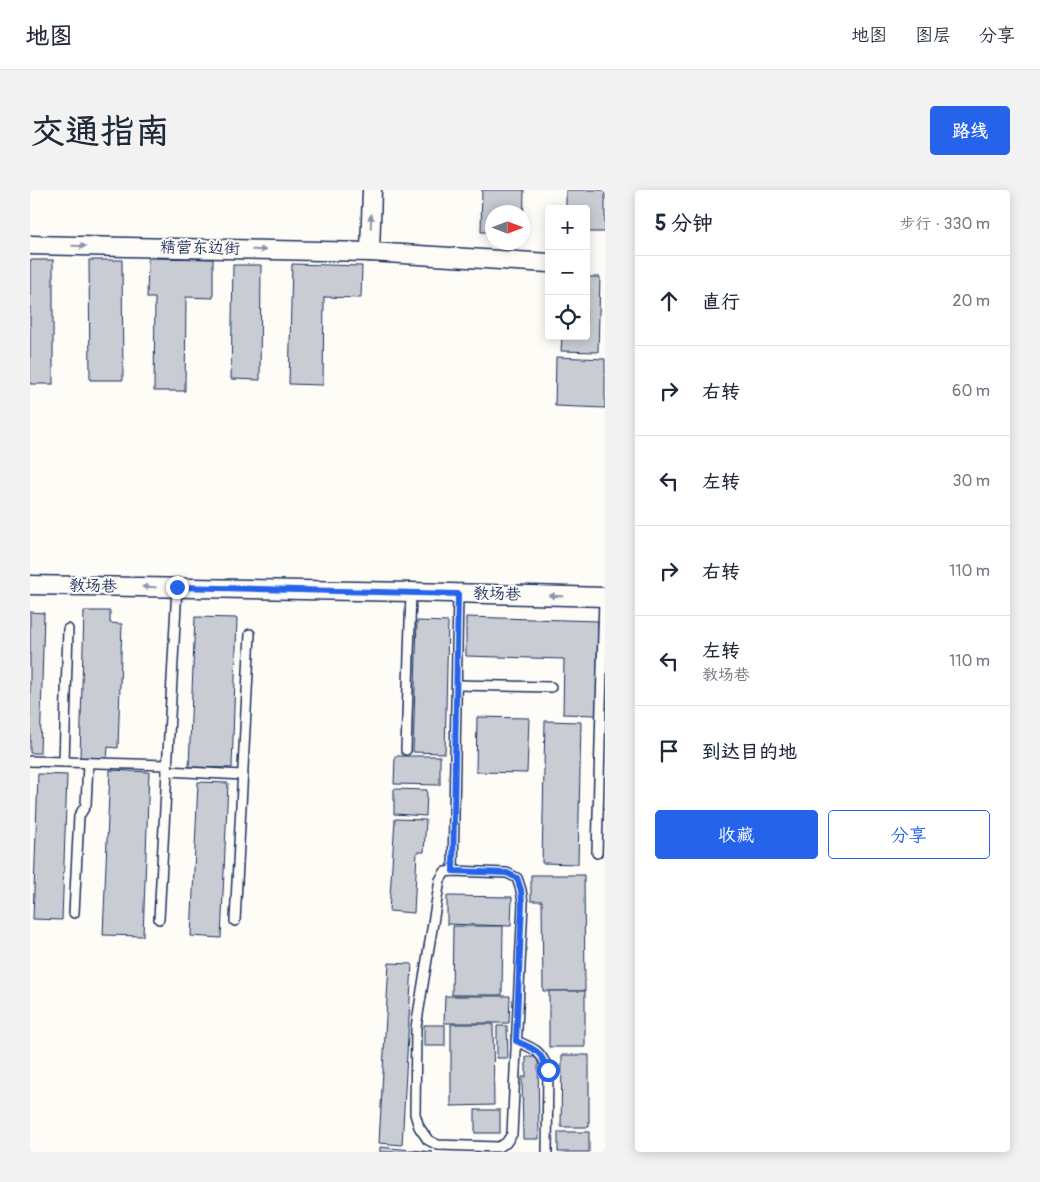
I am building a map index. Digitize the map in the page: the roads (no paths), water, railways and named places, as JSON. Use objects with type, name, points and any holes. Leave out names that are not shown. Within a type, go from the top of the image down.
[{"type":"street","points":[[370,252],[372,190]]},
{"type":"street","name":"精营东边街","points":[[30,245],[370,252],[545,263]]},
{"type":"street","name":"教场巷","points":[[30,584],[605,597]]},
{"type":"lane","points":[[159,920],[177,587]]},
{"type":"lane","points":[[406,750],[411,592]]},
{"type":"lane","points":[[453,871],[458,594]]},
{"type":"lane","points":[[597,854],[605,597]]},
{"type":"lane","points":[[64,762],[68,629]]},
{"type":"lane","points":[[235,921],[250,634]]},
{"type":"lane","points":[[457,686],[551,687]]},
{"type":"lane","points":[[30,761],[88,763],[243,774]]},
{"type":"lane","points":[[74,913],[79,816],[86,805],[88,763]]},
{"type":"lane","points":[[445,872],[507,873],[517,878],[521,890],[522,903],[516,1041],[512,1134],[506,1142],[498,1147],[438,1145],[428,1140],[415,1114],[416,1028],[440,880],[445,872]]},
{"type":"lane","points":[[516,1041],[534,1049],[543,1057],[548,1070],[547,1152]]}]
